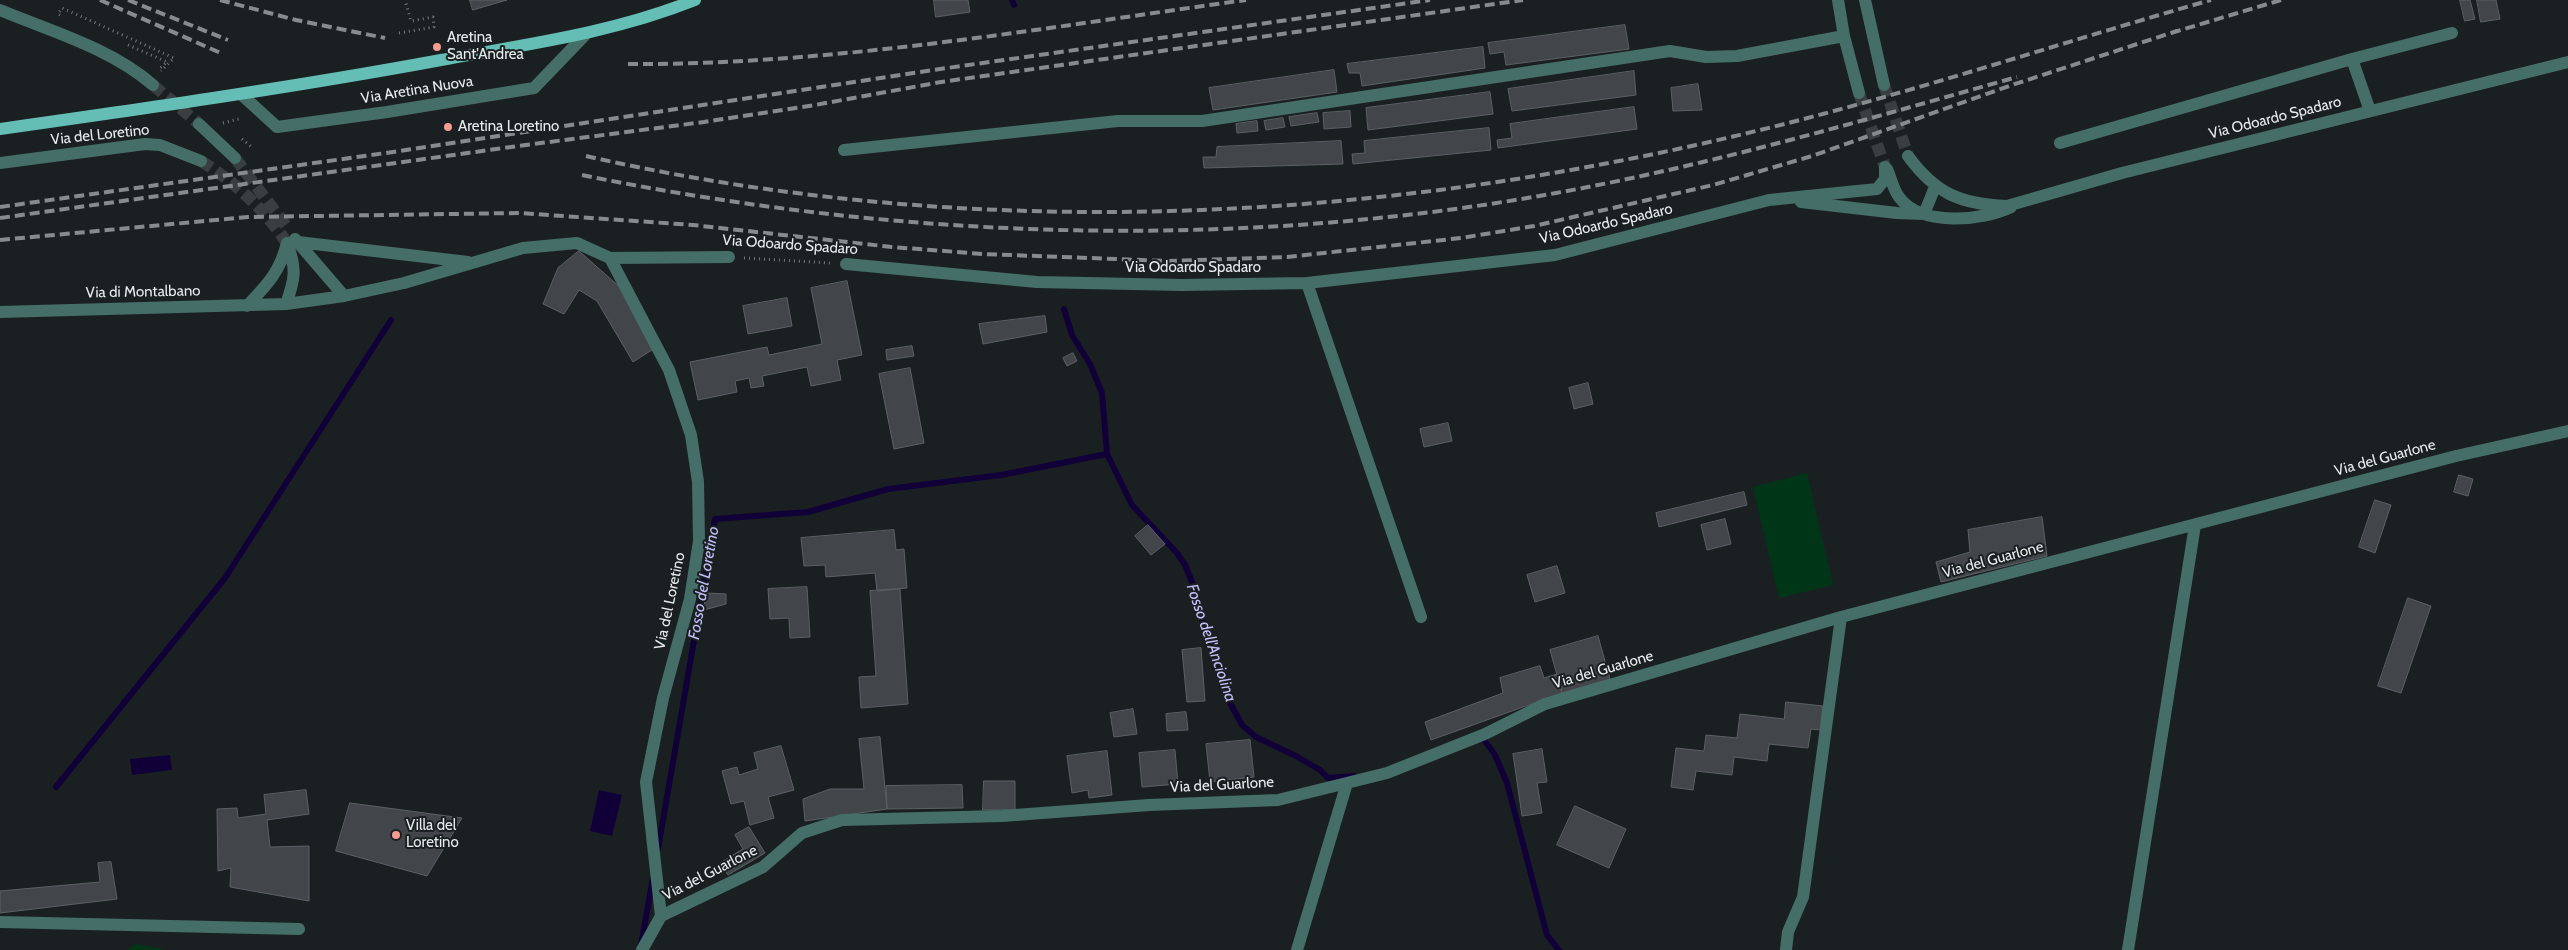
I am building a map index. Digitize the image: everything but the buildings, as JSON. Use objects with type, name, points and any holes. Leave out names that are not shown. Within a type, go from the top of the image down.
[{"type":"main road","name":"Via Aretina Nuova","points":[[0,129],[242,95],[585,35],[648,18],[695,0]]},
{"type":"street","points":[[1838,0],[1844,36],[1859,93]]},
{"type":"street","points":[[1865,0],[1884,85]]},
{"type":"street","points":[[0,10],[105,53],[126,64],[153,85]]},
{"type":"street","points":[[2060,144],[2352,59],[2452,33]]},
{"type":"street","name":"Via Aretina Nuova","points":[[242,95],[277,127],[534,88],[585,35]]},
{"type":"street","points":[[844,150],[1118,121],[1202,122],[1670,51],[1706,57],[1737,56],[1844,36]]},
{"type":"street","points":[[2352,59],[2370,111]]},
{"type":"street","name":"Via Odoardo Spadaro","points":[[1908,156],[1935,186],[1956,198],[2007,206],[2122,173],[2568,62]]},
{"type":"street","points":[[199,124],[235,158]]},
{"type":"street","name":"Via del Loretino","points":[[0,163],[145,144],[160,145],[201,161]]},
{"type":"street","name":"Via Odoardo Spadaro","points":[[846,264],[1037,282],[1182,285],[1307,283],[1555,255],[1768,200],[1877,189],[1885,179],[1885,167],[1900,198],[1912,208],[1924,214]]},
{"type":"street","points":[[1924,214],[1935,186]]},
{"type":"street","name":"Via Odoardo Spadaro","points":[[1768,200],[1815,203],[1897,214],[1924,214],[1965,219],[1997,214],[2024,200]]},
{"type":"street","points":[[293,241],[476,262]]},
{"type":"street","points":[[293,241],[344,296]]},
{"type":"street","points":[[293,241],[295,271],[286,304],[344,296],[404,283],[523,248],[577,243],[610,258]]},
{"type":"street","points":[[247,306],[276,274],[293,241]]},
{"type":"street","name":"Via Odoardo Spadaro","points":[[610,258],[729,257]]},
{"type":"street","name":"Via del Loretino","points":[[610,258],[669,370],[691,435],[698,482],[699,541],[690,599],[663,698],[646,782],[661,916]]},
{"type":"street","points":[[1307,283],[1422,617]]},
{"type":"street","name":"Via di Montalbano","points":[[0,312],[286,304]]},
{"type":"street","name":"Via del Guarlone","points":[[661,916],[763,867],[802,833],[842,820],[1002,816],[1149,805],[1278,800],[1387,773],[1482,735],[1546,704],[1840,617],[2456,456],[2568,431]]},
{"type":"street","points":[[2128,950],[2195,524]]},
{"type":"street","points":[[1786,950],[1788,932],[1803,897],[1840,617]]},
{"type":"street","points":[[1297,950],[1347,783]]},
{"type":"street","points":[[642,950],[661,916]]},
{"type":"street","points":[[0,922],[298,929]]},
{"type":"path","points":[[399,33],[434,28],[433,17],[410,21],[405,0]]},
{"type":"path","points":[[67,18],[58,14],[62,8],[174,58]]},
{"type":"path","points":[[122,42],[167,62]]},
{"type":"path","points":[[224,123],[243,118]]},
{"type":"path","name":"Via Odoardo Spadaro","points":[[729,257],[846,264]]},
{"type":"green space","points":[[1807,473],[1833,585],[1779,598],[1753,487]]},
{"type":"green space","points":[[136,944],[165,950],[127,950]]},
{"type":"shaded area","points":[[170,755],[172,770],[132,775],[130,759]]},
{"type":"shaded area","points":[[599,790],[622,795],[612,836],[590,831]]},
{"type":"waterway","name":"Fosso dell'Anciolina","points":[[1012,0],[1014,5]]},
{"type":"waterway","name":"Fosso dell'Anciolina","points":[[1064,309],[1072,335],[1090,364],[1102,393],[1107,454],[1132,505],[1177,553],[1185,565],[1195,589],[1202,620],[1230,703],[1242,725],[1256,737],[1296,756],[1320,770],[1328,778],[1354,776]]},
{"type":"waterway","points":[[56,787],[225,578],[391,320]]},
{"type":"waterway","name":"Fosso del Loretino","points":[[658,849],[715,519],[808,512],[888,489],[1001,475],[1107,454]]},
{"type":"waterway","name":"Fosso dell'Anciolina","points":[[1480,734],[1495,755],[1507,783],[1547,935],[1559,950]]},
{"type":"waterway","name":"Fosso del Loretino","points":[[641,945],[653,878]]},
{"type":"tunnel","points":[[153,85],[199,124]]},
{"type":"tunnel","points":[[1884,85],[1908,156]]},
{"type":"tunnel","points":[[1859,93],[1885,167]]},
{"type":"tunnel","points":[[235,158],[286,226]]},
{"type":"tunnel","points":[[201,161],[226,178],[259,208],[287,243]]},
{"type":"railway","points":[[100,0],[223,54]]},
{"type":"railway","points":[[128,0],[228,40]]},
{"type":"railway","points":[[220,0],[296,20],[385,38]]},
{"type":"railway","points":[[628,64],[706,63],[861,52],[1015,33],[1246,0]]},
{"type":"railway","points":[[0,207],[393,152],[940,69],[1430,0]]},
{"type":"railway","points":[[0,218],[704,122],[815,105],[941,82],[1523,0]]},
{"type":"railway","points":[[586,156],[731,184],[877,202],[1024,211],[1172,211],[1319,203],[1466,186],[1612,162],[1756,131],[1927,85],[2211,0]]},
{"type":"railway","points":[[2171,33],[2281,0]]},
{"type":"railway","points":[[0,240],[248,217],[519,213],[693,225],[892,247],[983,254],[1168,261],[1287,257],[1461,238],[1534,226],[1713,185],[1812,156],[2009,86],[2177,31]]},
{"type":"railway","points":[[582,175],[702,197],[823,213],[946,225],[1068,230],[1191,230],[1314,224],[1435,212],[1614,182],[1788,141],[2017,77]]},
{"type":"place","name":"Aretina Sant'Andrea","points":[[437,47]]},
{"type":"place","name":"Aretina Loretino","points":[[448,127]]},
{"type":"place","name":"Villa del Loretino","points":[[396,835]]}]
